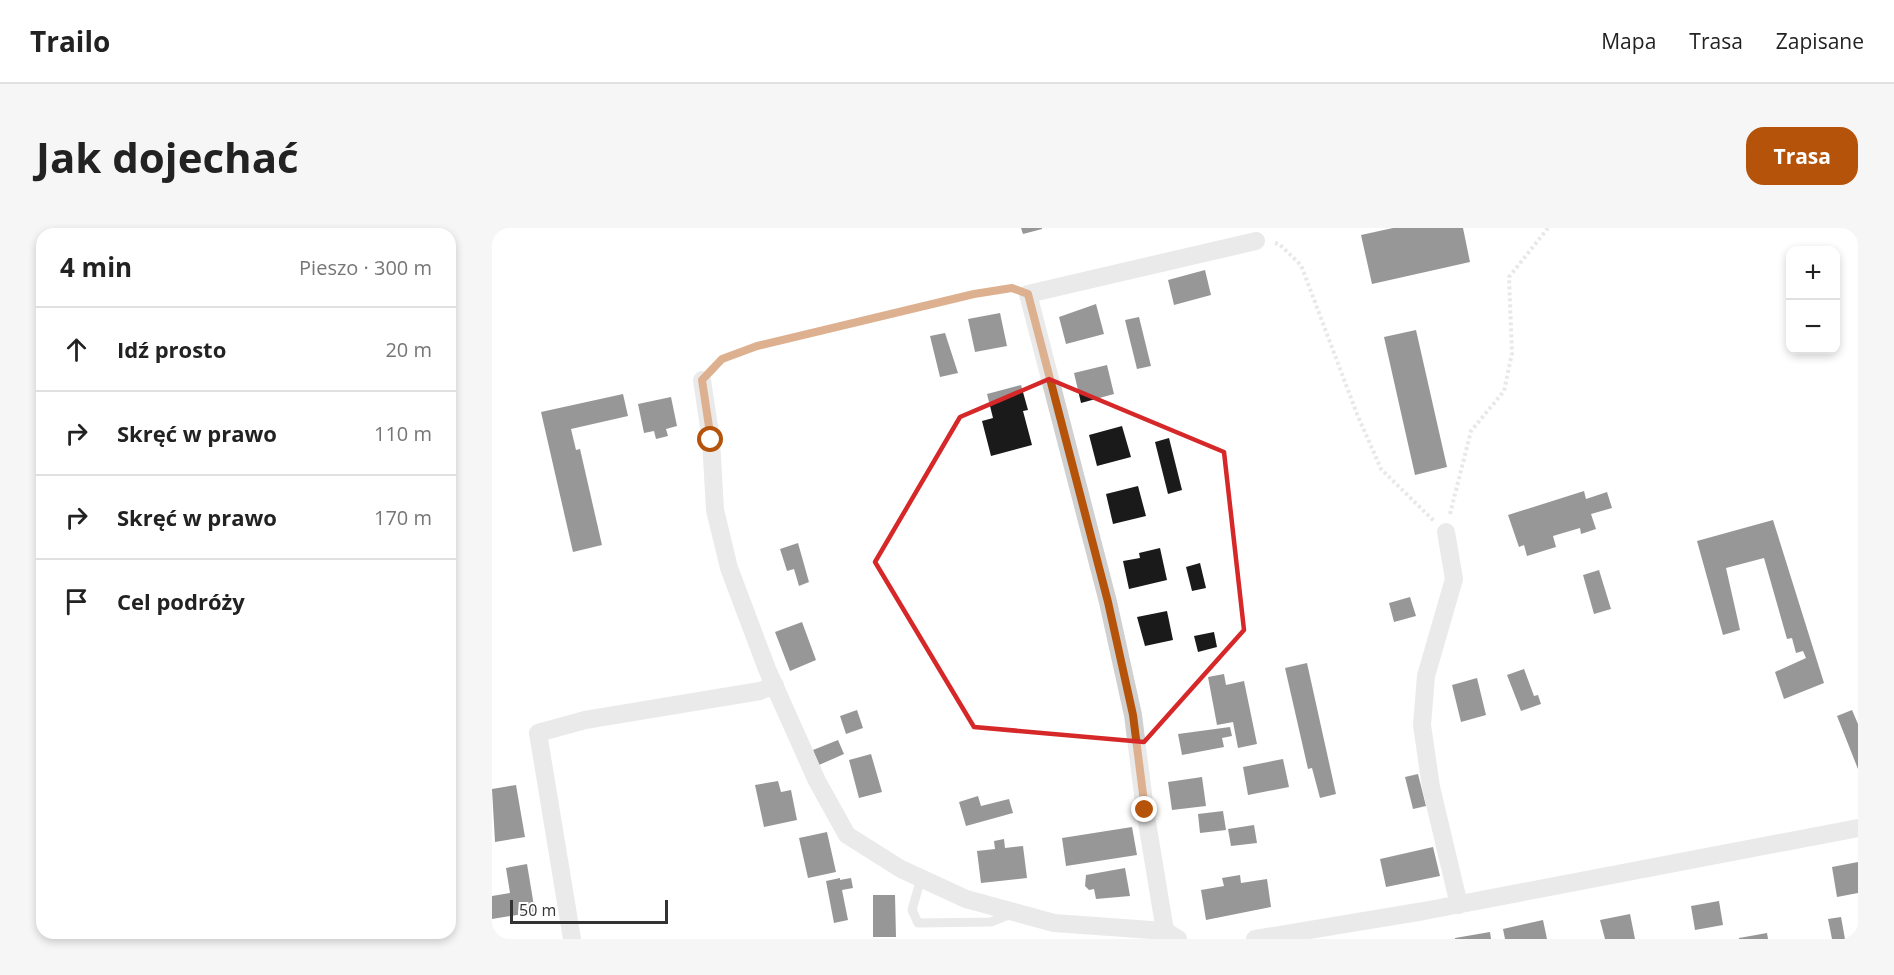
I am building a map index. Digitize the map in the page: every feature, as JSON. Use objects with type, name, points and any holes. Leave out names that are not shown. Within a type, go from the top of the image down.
[{"type":"street","points":[[702,380],[711,440],[715,510],[729,568],[775,685],[817,781],[847,836],[921,878],[966,899],[1054,923],[1172,935],[1145,810],[1133,715],[1108,602],[1028,294],[1256,241]]},
{"type":"street","points":[[1446,532],[1454,579],[1426,676],[1422,725],[1431,787],[1458,905]]},
{"type":"street","points":[[572,939],[538,733],[585,720],[760,691],[775,685]]},
{"type":"street","points":[[1255,939],[1458,905],[1858,828]]},
{"type":"lane","points":[[921,878],[912,910],[918,923],[991,922],[1016,912]]},
{"type":"path","points":[[1446,532],[1471,431],[1504,391],[1512,353],[1509,278],[1548,228]]},
{"type":"path","points":[[1256,241],[1279,244],[1302,265],[1357,414],[1381,469],[1446,532]]},
{"type":"path","points":[[702,380],[722,359],[757,346],[974,294],[1012,288],[1028,294]]},
{"type":"highlighted area","points":[[1049,379],[1224,452],[1244,630],[1144,742],[974,727],[875,562],[960,417]]},
{"type":"building","points":[[1021,228],[1042,228],[1042,229],[1023,234]]},
{"type":"building","points":[[1393,228],[1463,228],[1470,262],[1372,284],[1361,235]]},
{"type":"building","points":[[1205,270],[1211,295],[1174,305],[1168,280]]},
{"type":"building","points":[[1096,304],[1104,334],[1066,344],[1059,317]]},
{"type":"building","points":[[1000,313],[1007,346],[975,352],[968,319]]},
{"type":"building","points":[[1139,317],[1151,366],[1137,369],[1125,320]]},
{"type":"building","points":[[1416,330],[1447,467],[1415,475],[1384,337]]},
{"type":"building","points":[[945,333],[958,373],[940,377],[930,336]]},
{"type":"building","points":[[1107,365],[1114,394],[1081,403],[1074,373]]},
{"type":"building","points":[[1021,385],[1028,410],[1023,411],[1032,445],[991,456],[982,421],[993,418],[987,394]]},
{"type":"building","points":[[623,394],[628,416],[571,429],[576,450],[580,449],[602,545],[573,552],[541,412]]},
{"type":"building","points":[[671,397],[677,426],[666,429],[668,436],[656,439],[654,431],[644,433],[638,404]]},
{"type":"building","points":[[1122,426],[1131,457],[1097,466],[1089,435]]},
{"type":"building","points":[[1169,438],[1182,490],[1168,494],[1155,442]]},
{"type":"building","points":[[1138,486],[1146,516],[1113,524],[1106,494]]},
{"type":"building","points":[[1584,491],[1586,499],[1607,492],[1612,508],[1591,514],[1596,529],[1581,534],[1580,528],[1553,536],[1556,547],[1527,556],[1524,545],[1519,547],[1508,515]]},
{"type":"building","points":[[1773,520],[1824,683],[1784,699],[1775,672],[1806,658],[1803,651],[1796,653],[1792,638],[1787,639],[1764,558],[1726,568],[1740,630],[1723,635],[1697,541]]},
{"type":"building","points":[[798,543],[809,582],[799,586],[794,569],[787,571],[780,549]]},
{"type":"building","points":[[1160,548],[1167,580],[1129,589],[1123,561],[1140,558],[1139,553]]},
{"type":"building","points":[[1200,563],[1206,588],[1192,591],[1186,567]]},
{"type":"building","points":[[1599,570],[1611,609],[1594,614],[1583,575]]},
{"type":"building","points":[[1410,597],[1416,616],[1394,622],[1389,603]]},
{"type":"building","points":[[1167,611],[1173,640],[1145,646],[1137,617]]},
{"type":"building","points":[[802,622],[816,660],[790,671],[775,632]]},
{"type":"building","points":[[1214,632],[1217,647],[1198,652],[1194,636]]},
{"type":"building","points":[[1307,663],[1336,794],[1320,798],[1312,768],[1308,769],[1285,668]]},
{"type":"building","points":[[1524,669],[1534,696],[1538,695],[1541,704],[1521,711],[1507,675]]},
{"type":"building","points":[[1224,674],[1226,685],[1244,681],[1257,744],[1238,748],[1233,722],[1217,725],[1208,677]]},
{"type":"building","points":[[1477,678],[1486,715],[1461,722],[1452,685]]},
{"type":"building","points":[[857,710],[863,728],[846,734],[840,716]]},
{"type":"building","points":[[1852,710],[1858,724],[1858,769],[1837,716]]},
{"type":"building","points":[[1230,727],[1232,736],[1222,738],[1224,747],[1182,755],[1178,734]]},
{"type":"building","points":[[838,740],[844,754],[819,765],[813,750]]},
{"type":"building","points":[[871,754],[882,792],[859,798],[849,760]]},
{"type":"building","points":[[1283,759],[1289,787],[1248,795],[1243,767]]},
{"type":"building","points":[[1418,774],[1426,806],[1413,809],[1405,777]]},
{"type":"building","points":[[1202,777],[1206,806],[1172,810],[1168,782]]},
{"type":"building","points":[[778,781],[781,792],[791,790],[797,820],[764,827],[755,785]]},
{"type":"building","points":[[516,785],[525,837],[495,842],[492,789]]},
{"type":"building","points":[[978,796],[981,806],[1009,799],[1013,813],[966,826],[959,802]]},
{"type":"building","points":[[1223,811],[1226,830],[1200,833],[1198,814]]},
{"type":"building","points":[[1254,825],[1257,843],[1231,846],[1228,829]]},
{"type":"building","points":[[1132,827],[1137,855],[1066,866],[1062,838]]},
{"type":"building","points":[[827,832],[836,872],[808,878],[799,838]]},
{"type":"building","points":[[1004,839],[1005,848],[1023,846],[1027,878],[981,883],[977,851],[995,849],[994,841]]},
{"type":"building","points":[[1433,847],[1440,876],[1386,887],[1380,859]]},
{"type":"building","points":[[1858,862],[1858,893],[1837,897],[1832,867]]},
{"type":"building","points":[[527,864],[535,912],[492,919],[492,896],[510,893],[506,868]]},
{"type":"building","points":[[1125,868],[1130,896],[1096,899],[1094,889],[1089,890],[1085,886],[1086,875]]},
{"type":"building","points":[[1240,875],[1241,883],[1267,879],[1271,907],[1206,920],[1201,890],[1224,886],[1222,878]]},
{"type":"building","points":[[840,878],[840,880],[851,878],[853,888],[842,890],[848,920],[834,923],[826,881]]},
{"type":"building","points":[[873,895],[895,895],[896,937],[873,937]]},
{"type":"building","points":[[1719,901],[1723,925],[1695,930],[1691,906]]},
{"type":"building","points":[[1630,914],[1635,939],[1605,939],[1600,920]]},
{"type":"building","points":[[1841,917],[1845,939],[1832,939],[1828,919]]},
{"type":"building","points":[[1543,920],[1547,939],[1505,939],[1503,929]]},
{"type":"building","points":[[1490,932],[1491,939],[1455,939],[1455,938]]},
{"type":"building","points":[[1767,933],[1768,939],[1739,939],[1739,938]]},
{"type":"route","points":[[711,440],[702,380],[722,359],[757,346],[974,294],[1012,288],[1028,294],[1108,602],[1133,715],[1145,810]]}]
